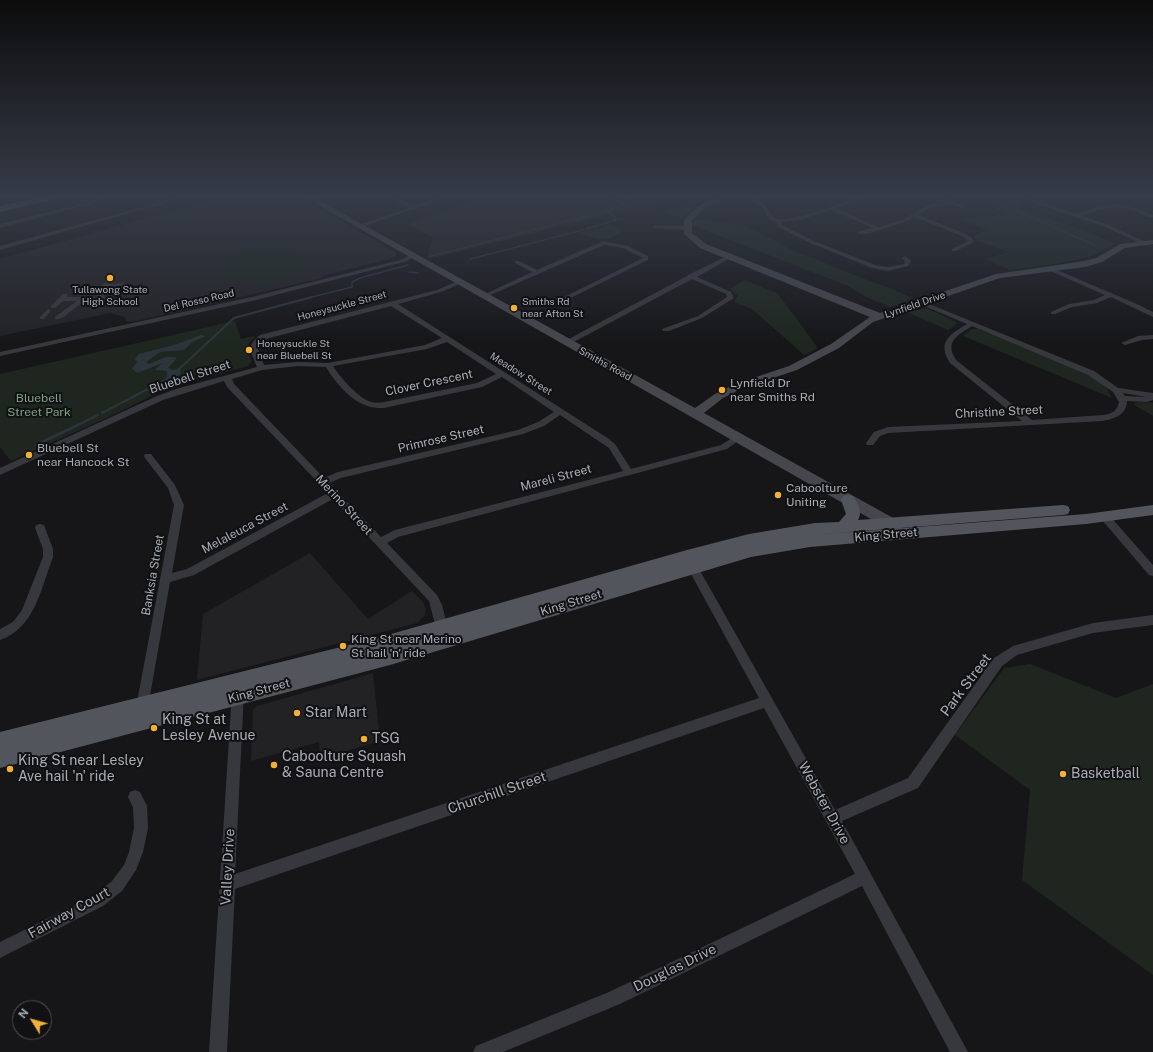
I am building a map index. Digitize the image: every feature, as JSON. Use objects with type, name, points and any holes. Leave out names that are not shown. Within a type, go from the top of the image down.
[{"type":"main road","points":[[843,527],[853,516],[853,511],[848,500]]},
{"type":"main road","name":"King Street","points":[[2,755],[238,689],[443,635],[690,561],[893,528],[1153,500]]},
{"type":"main road","name":"King Street","points":[[690,561],[721,546],[784,534],[843,527],[893,528],[1105,517],[1153,510]]},
{"type":"main road","name":"King Street","points":[[2,755],[142,707],[238,689]]},
{"type":"street","name":"Smiths Road","points":[[397,247],[848,500],[893,528]]},
{"type":"street","points":[[484,296],[594,247]]},
{"type":"street","points":[[556,304],[645,260],[646,257],[623,247]]},
{"type":"street","points":[[706,247],[880,317]]},
{"type":"street","points":[[825,247],[874,267],[888,269],[906,264],[908,261],[905,258]]},
{"type":"street","points":[[954,250],[962,247]]},
{"type":"street","name":"Lynfield Drive","points":[[695,414],[720,396],[739,386],[801,364],[835,346],[863,325],[880,317],[999,276],[1092,262],[1121,247]]},
{"type":"street","name":"Del Rosso Road","points":[[0,354],[329,281],[378,266],[404,261],[411,255]]},
{"type":"street","points":[[567,342],[690,276],[729,257]]},
{"type":"street","points":[[517,262],[536,272]]},
{"type":"street","points":[[1050,269],[1153,315]]},
{"type":"street","points":[[666,329],[700,317],[731,298],[731,296],[725,291],[690,276]]},
{"type":"street","name":"Honeysuckle Street","points":[[261,368],[254,349],[255,343],[263,337],[439,291],[460,282]]},
{"type":"street","points":[[42,318],[63,297],[102,299],[103,288],[124,285],[121,288]]},
{"type":"street","points":[[1053,313],[1071,305],[1095,302],[1111,295]]},
{"type":"street","points":[[57,318],[76,304],[88,299]]},
{"type":"street","points":[[922,302],[1091,373],[1107,382],[1116,390],[1121,398],[1147,400],[1151,398],[1151,395],[1144,393],[1116,390]]},
{"type":"street","name":"Meadow Street","points":[[392,303],[606,441],[612,446],[628,472]]},
{"type":"street","points":[[973,323],[953,336],[946,346],[947,354],[953,361],[1030,423]]},
{"type":"street","points":[[1125,344],[1141,338],[1153,337]]},
{"type":"street","name":"Bluebell Street","points":[[0,472],[160,398],[227,377],[261,368],[298,364],[328,365],[428,347],[446,338]]},
{"type":"street","name":"Clover Crescent","points":[[328,365],[332,373],[365,403],[374,406],[479,385],[502,374]]},
{"type":"street","name":"Merino Street","points":[[227,377],[230,385],[433,598],[436,604],[443,635]]},
{"type":"street","name":"Christine Street","points":[[870,443],[876,434],[888,430],[1030,423],[1107,417],[1116,414],[1122,406],[1121,398]]},
{"type":"street","name":"Primrose Street","points":[[323,482],[338,475],[520,432],[540,424],[561,411]]},
{"type":"street","name":"Mareli Street","points":[[380,543],[395,534],[724,447],[738,438]]},
{"type":"street","name":"Banksia Street","points":[[142,707],[179,505],[172,487],[148,456]]},
{"type":"street","name":"Melaleuca Street","points":[[166,579],[190,572],[334,494]]},
{"type":"street","points":[[1105,517],[1153,572]]},
{"type":"street","points":[[0,635],[17,625],[27,612],[48,557],[48,549],[40,528]]},
{"type":"street","name":"Webster Drive","points":[[690,561],[865,877],[958,1052]]},
{"type":"street","name":"Park Street","points":[[832,818],[913,783],[998,662],[1014,651],[1093,628],[1153,620]]},
{"type":"street","name":"Valley Drive","points":[[218,1052],[238,689]]},
{"type":"street","name":"Churchill Street","points":[[227,884],[767,701]]},
{"type":"street","name":"Fairway Court","points":[[0,950],[98,901],[117,886],[129,870],[136,852],[141,828],[140,806],[135,797]]},
{"type":"street","name":"Douglas Drive","points":[[482,1052],[614,998],[865,877]]},
{"type":"shaded area","name":"Tullawong State High School","points":[[43,247],[387,247],[397,253],[394,258],[325,275],[318,279],[132,322],[126,321],[125,317],[110,313],[0,336],[0,259]]},
{"type":"shaded area","points":[[430,247],[477,247],[433,258],[427,255]]},
{"type":"shaded area","points":[[201,335],[205,336],[191,343],[184,350],[160,352],[146,362],[149,364],[166,357],[177,358],[168,368],[172,370],[180,369],[181,373],[176,378],[166,380],[167,371],[155,370],[162,363],[138,373],[132,369],[137,362],[135,359],[139,354],[177,344]]},
{"type":"shaded area","points":[[310,553],[368,619],[412,591],[423,602],[426,609],[425,615],[417,623],[197,680],[203,614]]},
{"type":"shaded area","points":[[373,673],[380,741],[320,759],[319,742],[251,761],[253,710],[257,706]]},
{"type":"green space","points":[[277,247],[292,250],[305,260],[300,270],[291,277],[280,281],[267,283],[241,282],[220,273],[220,267],[232,257],[245,251]]},
{"type":"green space","points":[[749,247],[787,247],[914,299],[890,307],[866,297],[848,286]]},
{"type":"green space","points":[[995,247],[1109,247],[1092,256],[1061,263],[1010,270],[985,259],[1008,252]]},
{"type":"green space","points":[[745,280],[778,294],[818,348],[804,355],[752,309],[734,302],[738,296],[730,289]]},
{"type":"green space","points":[[928,309],[958,323],[948,330],[907,312]]},
{"type":"green space","name":"Bluebell Street Park","points":[[235,321],[241,339],[255,337],[247,348],[252,361],[248,366],[170,387],[115,414],[11,461],[0,447],[0,374]]},
{"type":"green space","points":[[972,329],[978,329],[1092,375],[1107,388],[1112,398],[963,336]]},
{"type":"green space","points":[[1135,403],[1153,403],[1153,416],[1134,405]]},
{"type":"green space","points":[[1030,664],[1116,698],[1153,684],[1153,975],[1022,880],[1030,790],[955,735],[1004,668]]},
{"type":"waterway","points":[[428,257],[467,247]]},
{"type":"waterway","points":[[470,259],[516,247]]},
{"type":"waterway","points":[[312,297],[352,287],[352,282],[360,278],[408,265]]},
{"type":"waterway","points":[[409,272],[418,273]]},
{"type":"waterway","points":[[177,371],[234,318],[312,297]]},
{"type":"waterway","points":[[308,298],[312,297]]},
{"type":"waterway","points":[[102,413],[169,378]]},
{"type":"waterway","points":[[78,425],[98,415]]},
{"type":"waterway","points":[[36,445],[78,425]]},
{"type":"place","name":"Tullawong State High School","points":[[110,278]]},
{"type":"place","name":"Smiths Rd near Afton St","points":[[514,308]]},
{"type":"place","name":"Honeysuckle St near Bluebell St","points":[[249,350]]},
{"type":"place","name":"Lynfield Dr near Smiths Rd","points":[[722,390]]},
{"type":"place","name":"Bluebell St near Hancock St","points":[[29,455]]},
{"type":"place","name":"Caboolture Uniting","points":[[778,495]]},
{"type":"place","name":"King St near Merino St hail 'n' ride","points":[[343,646]]},
{"type":"place","name":"Star Mart","points":[[297,713]]},
{"type":"place","name":"King St at Lesley Avenue","points":[[154,728]]},
{"type":"place","name":"TSG","points":[[364,739]]},
{"type":"place","name":"Caboolture Squash & Sauna Centre","points":[[274,765]]},
{"type":"place","name":"King St near Lesley Ave hail 'n' ride","points":[[10,769]]},
{"type":"place","name":"Basketball","points":[[1063,774]]}]
